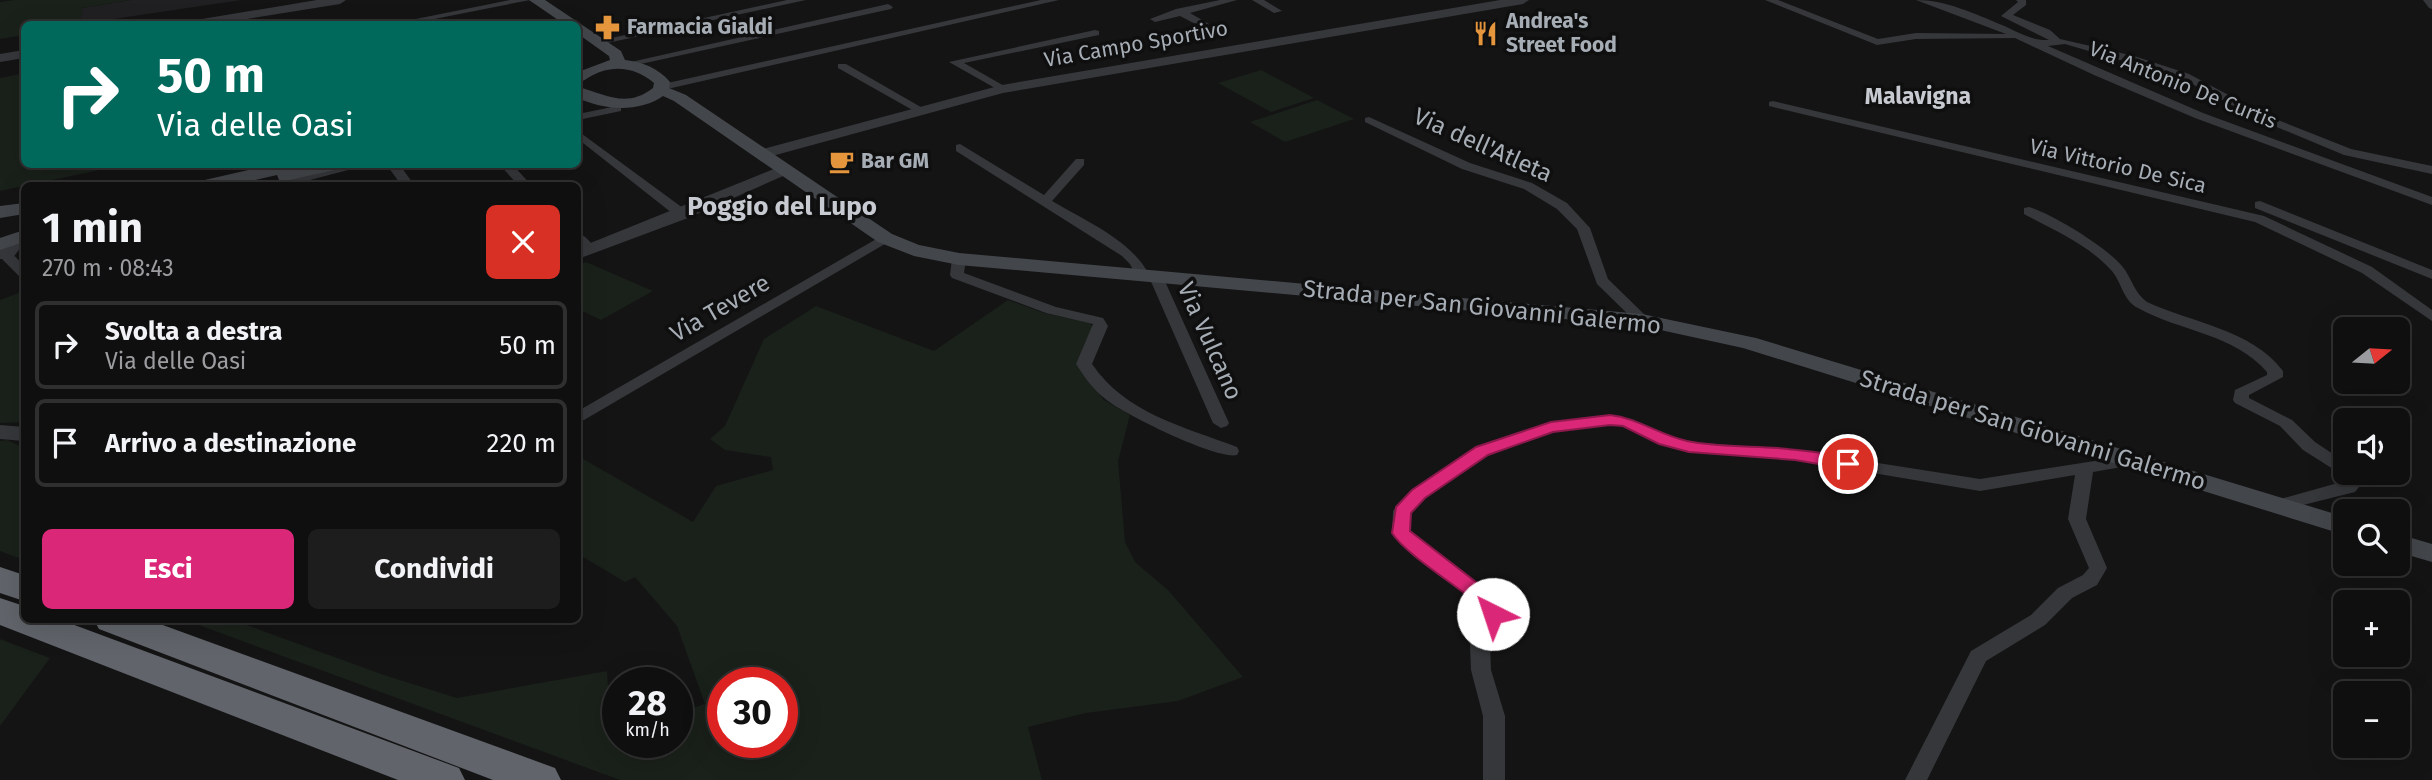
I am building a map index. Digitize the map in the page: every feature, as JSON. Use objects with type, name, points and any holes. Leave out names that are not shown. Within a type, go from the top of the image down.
[{"type":"highway","points":[[0,579],[21,587]]},
{"type":"highway","points":[[0,611],[21,619]]},
{"type":"highway","points":[[32,623],[444,780]]},
{"type":"highway","points":[[120,623],[540,780]]},
{"type":"main road","points":[[536,0],[568,21]]},
{"type":"main road","points":[[581,30],[603,46],[616,64]]},
{"type":"main road","points":[[581,77],[616,64],[648,70],[662,82],[657,92],[624,102],[582,98]]},
{"type":"main road","name":"Strada per San Giovanni Galermo","points":[[657,92],[680,98],[885,237],[900,246],[926,254],[1642,320],[1748,343],[2333,522]]},
{"type":"main road","points":[[220,182],[283,168]]},
{"type":"main road","points":[[258,182],[320,168]]},
{"type":"main road","points":[[0,212],[21,209]]},
{"type":"main road","points":[[2,250],[21,238]]},
{"type":"main road","points":[[2410,547],[2432,553]]},
{"type":"street","points":[[214,21],[340,0]]},
{"type":"street","points":[[412,21],[525,0]]},
{"type":"street","points":[[603,46],[801,0]]},
{"type":"street","points":[[657,92],[1054,0]]},
{"type":"street","points":[[1155,19],[1232,0]]},
{"type":"street","points":[[1257,0],[1277,11]]},
{"type":"street","name":"Via Campo Sportivo","points":[[761,154],[1002,89],[1523,0]]},
{"type":"street","points":[[1770,0],[1877,42],[1930,35],[2024,38]]},
{"type":"street","name":"Via Antonio De Curtis","points":[[1922,0],[1950,8],[2024,38],[2122,84],[2432,201]]},
{"type":"street","points":[[2021,0],[2021,7],[2006,16],[2046,32],[2056,40]]},
{"type":"street","points":[[2428,0],[2432,6]]},
{"type":"street","points":[[1171,6],[1206,26]]},
{"type":"street","points":[[616,64],[888,7]]},
{"type":"street","points":[[1002,89],[954,62],[1095,33]]},
{"type":"street","points":[[2037,44],[2056,40],[2078,43],[2185,76],[2264,118],[2348,152],[2432,170]]},
{"type":"street","points":[[0,58],[21,54]]},
{"type":"street","points":[[842,66],[920,110]]},
{"type":"street","name":"Via Vittorio De Sica","points":[[1773,104],[2259,219],[2367,270],[2432,317]]},
{"type":"street","points":[[581,116],[617,109]]},
{"type":"street","name":"Via dell'Atleta","points":[[1369,120],[1466,166],[1528,186],[1562,206],[1583,228],[1602,281],[1642,320]]},
{"type":"street","points":[[581,136],[682,214]]},
{"type":"street","name":"Via Vulcano","points":[[960,148],[1127,253],[1136,262],[1149,276],[1221,423]]},
{"type":"street","points":[[1045,201],[1080,162]]},
{"type":"street","points":[[286,182],[347,168]]},
{"type":"street","points":[[395,168],[406,182]]},
{"type":"street","points":[[509,168],[522,182]]},
{"type":"street","points":[[581,247],[682,214],[784,170]]},
{"type":"street","points":[[2260,205],[2432,275]]},
{"type":"street","points":[[2029,211],[2089,246],[2109,261],[2122,274],[2135,301],[2235,341],[2267,361],[2276,371],[2275,377],[2241,393],[2241,400],[2286,423],[2309,446],[2333,462]]},
{"type":"street","name":"Via Tevere","points":[[581,415],[885,237]]},
{"type":"street","points":[[2,250],[21,270]]},
{"type":"street","points":[[959,259],[957,275],[1051,310],[1098,321],[1101,326],[1084,364],[1090,376],[1107,394],[1135,412],[1231,451]]},
{"type":"street","points":[[1494,780],[1494,716],[1481,670],[1480,645],[1493,614],[1478,594],[1401,533],[1402,511],[1482,451],[1551,427],[1610,420],[1626,422],[1665,440],[1689,447],[1795,455],[1980,485],[2135,460]]},
{"type":"street","points":[[0,432],[21,435]]},
{"type":"street","points":[[1916,780],[1978,656],[2038,620],[2065,593],[2090,580],[2098,568],[2077,519],[2085,468]]},
{"type":"street","points":[[2279,505],[2351,485]]},
{"type":"shaded area","points":[[131,0],[241,0],[100,21],[80,21],[82,8]]},
{"type":"shaded area","points":[[131,0],[82,8],[80,21],[21,21],[21,36],[0,39],[0,2]]},
{"type":"shaded area","points":[[1261,70],[1314,98],[1271,112],[1218,83]]},
{"type":"shaded area","points":[[21,74],[21,168],[109,168],[43,182],[21,182],[21,187],[0,191],[0,78]]},
{"type":"shaded area","points":[[1317,100],[1354,119],[1285,142],[1250,122]]},
{"type":"shaded area","points":[[586,262],[653,291],[601,320],[581,310],[581,264]]},
{"type":"shaded area","points":[[21,292],[21,422],[0,423],[0,300]]},
{"type":"shaded area","points":[[1008,300],[1044,313],[1090,323],[1094,329],[1078,367],[1104,400],[1130,415],[1118,461],[1125,542],[1135,562],[1168,590],[1243,677],[1178,701],[1086,713],[1028,727],[1042,780],[620,780],[193,623],[241,623],[384,675],[457,698],[602,672],[602,758],[693,758],[693,708],[705,704],[677,626],[635,577],[625,582],[581,556],[581,458],[693,522],[716,486],[773,470],[771,457],[725,450],[710,439],[725,426],[764,339],[816,306],[934,351]]},
{"type":"shaded area","points":[[7,440],[21,447],[21,559],[0,551],[0,441]]},
{"type":"shaded area","points":[[0,639],[50,658],[0,726]]},
{"type":"place","name":"Farmacia Gialdi","points":[[607,27]]},
{"type":"place","name":"Andrea's Street Food","points":[[1486,33]]},
{"type":"place","name":"Bar GM","points":[[841,161]]},
{"type":"district","name":"Malavigna","points":[[1918,96]]},
{"type":"district","name":"Poggio del Lupo","points":[[782,206]]},
{"type":"route","points":[[1493,614],[1478,594],[1401,533],[1402,511],[1418,494],[1482,451],[1551,427],[1610,420],[1626,422],[1665,440],[1689,447],[1795,455],[1848,464]]}]
